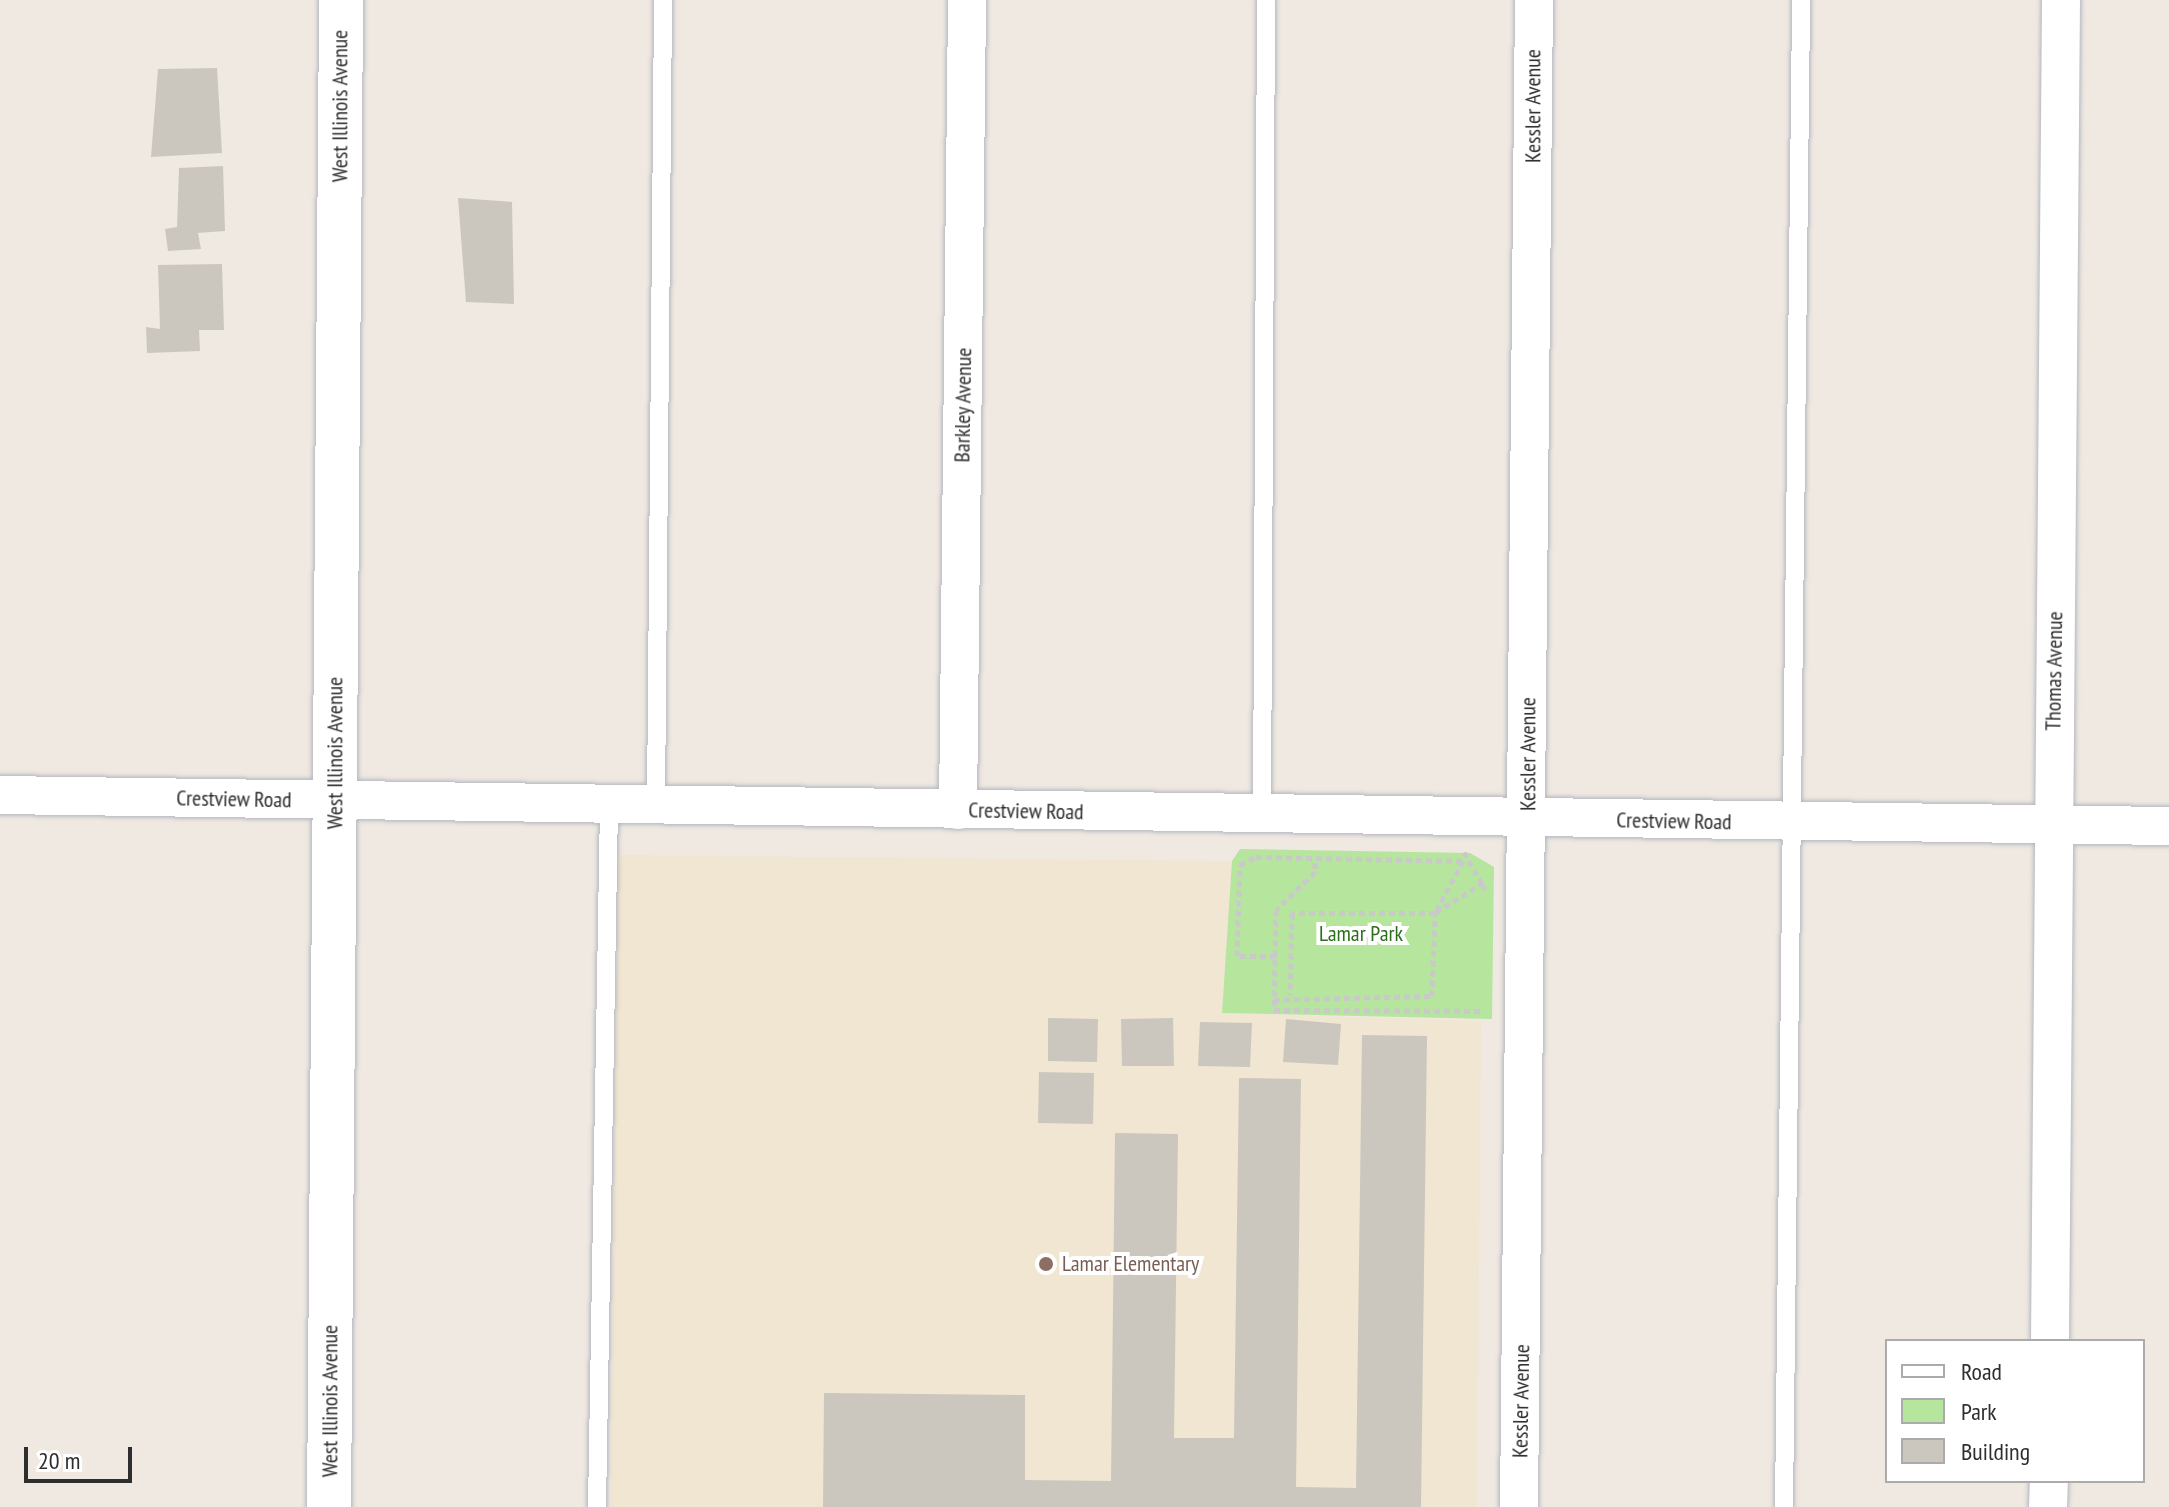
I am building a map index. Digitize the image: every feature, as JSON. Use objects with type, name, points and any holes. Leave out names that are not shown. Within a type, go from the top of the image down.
[{"type":"main road","name":"West Illinois Avenue","points":[[329,1507],[341,0]]},
{"type":"street","name":"Barkley Avenue","points":[[958,810],[967,0]]},
{"type":"street","name":"Kessler Avenue","points":[[1519,1507],[1534,0]]},
{"type":"street","name":"Thomas Avenue","points":[[2050,1339],[2061,0]]},
{"type":"street","name":"Crestview Road","points":[[0,795],[2169,826]]},
{"type":"street","points":[[2048,1507],[2049,1483]]},
{"type":"lane","points":[[656,805],[663,0]]},
{"type":"lane","points":[[1262,815],[1266,0]]},
{"type":"lane","points":[[1784,1507],[1795,822],[1801,0]]},
{"type":"lane","points":[[597,1507],[609,804]]},
{"type":"path","points":[[1274,1000],[1290,995],[1432,996],[1435,913],[1463,861],[1466,818]]},
{"type":"path","points":[[1276,956],[1237,956],[1240,865],[1256,857],[1315,862],[1463,861],[1485,882],[1485,897]]},
{"type":"path","points":[[1315,862],[1315,872],[1276,910],[1274,1010],[1484,1015],[1484,1000]]},
{"type":"path","points":[[1290,995],[1292,913],[1435,913],[1485,882]]},
{"type":"shaded area","name":"Lamar Elementary","points":[[618,855],[1232,861],[1222,1013],[1481,1021],[1477,1507],[611,1507]]},
{"type":"green space","name":"Lamar Park","points":[[1240,849],[1470,853],[1494,867],[1492,1019],[1222,1013],[1232,861]]},
{"type":"building","points":[[217,68],[222,153],[151,157],[158,69]]},
{"type":"building","points":[[223,166],[225,231],[198,233],[201,249],[168,251],[165,229],[177,227],[179,168]]},
{"type":"building","points":[[458,198],[512,202],[514,304],[466,302]]},
{"type":"building","points":[[222,264],[224,330],[199,330],[200,351],[147,353],[146,327],[160,329],[158,265]]},
{"type":"building","points":[[1048,1018],[1098,1019],[1097,1062],[1048,1061]]},
{"type":"building","points":[[1173,1018],[1174,1066],[1122,1066],[1121,1019]]},
{"type":"building","points":[[1286,1019],[1341,1024],[1338,1065],[1283,1062]]},
{"type":"building","points":[[1200,1022],[1252,1023],[1250,1067],[1198,1066]]},
{"type":"building","points":[[1362,1035],[1427,1036],[1421,1507],[823,1507],[824,1393],[1025,1395],[1025,1480],[1111,1481],[1115,1133],[1178,1134],[1174,1438],[1234,1438],[1239,1078],[1301,1079],[1296,1487],[1356,1488]]},
{"type":"building","points":[[1039,1072],[1094,1073],[1093,1124],[1038,1123]]},
{"type":"place","name":"Lamar Elementary","points":[[1046,1264]]}]
